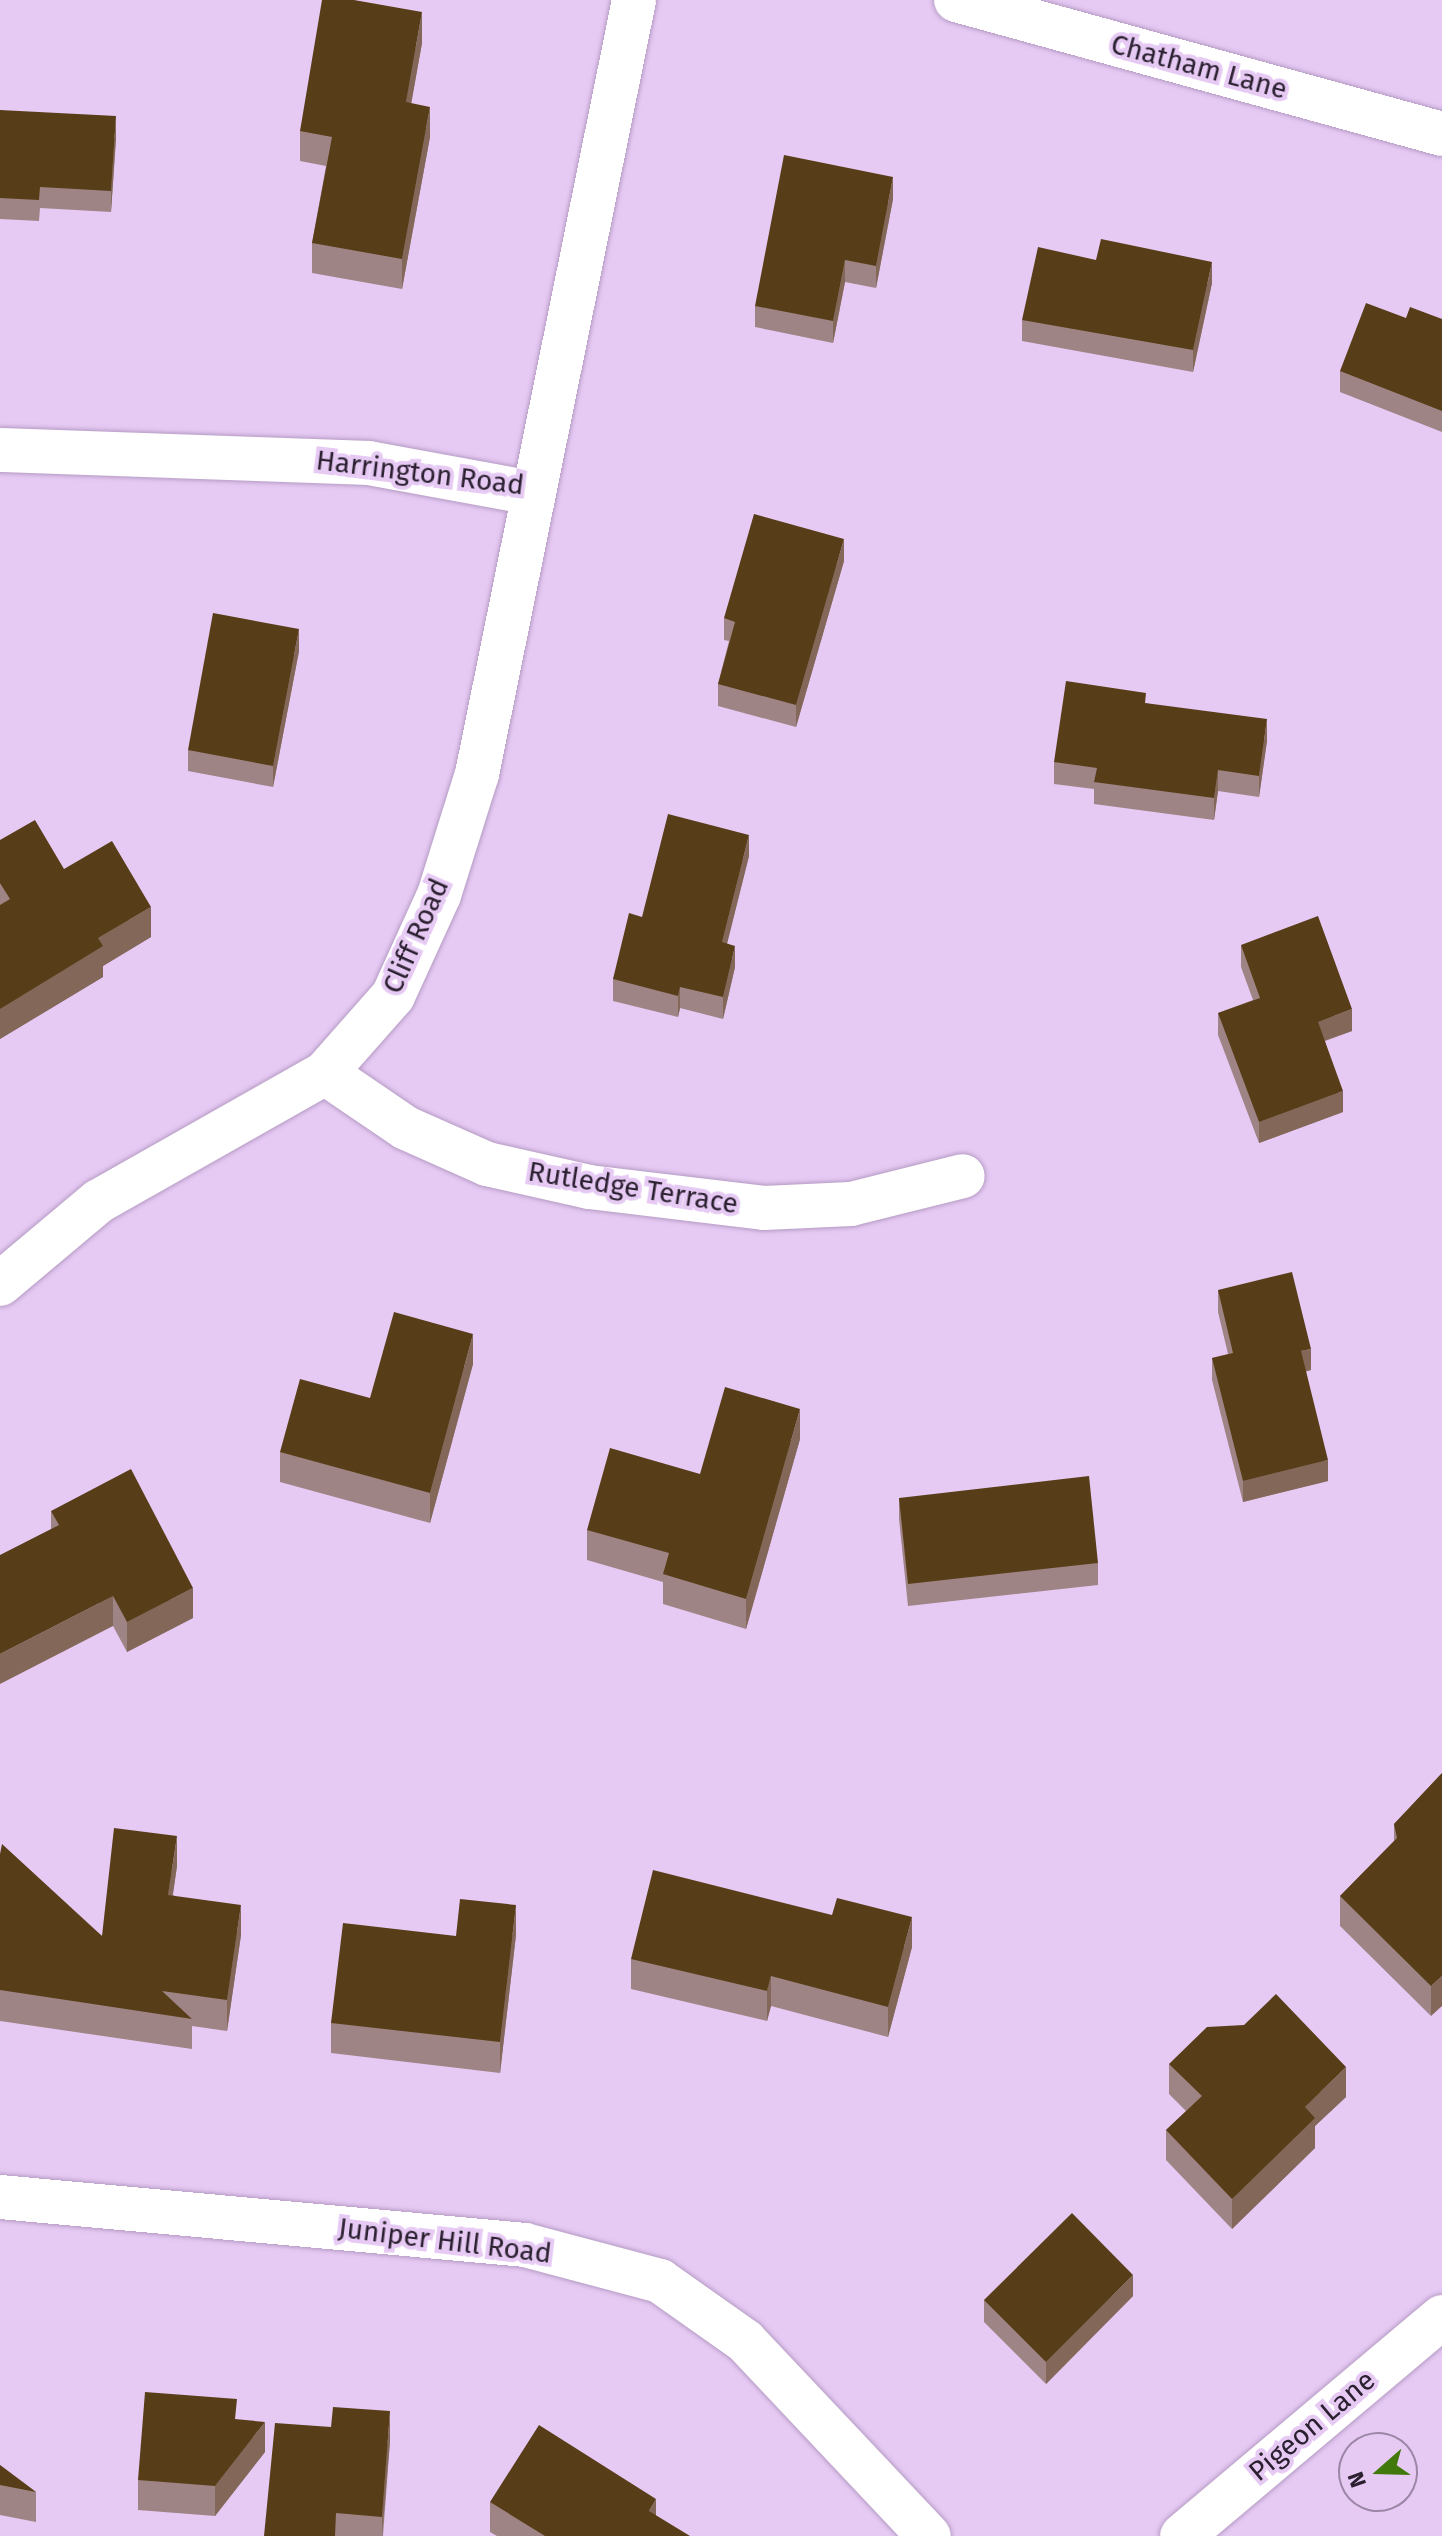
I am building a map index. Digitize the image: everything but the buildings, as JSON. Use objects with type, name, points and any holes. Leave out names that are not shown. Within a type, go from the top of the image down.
[{"type":"street","name":"Harrington Road","points":[[0,450],[369,463],[533,493],[634,0]]},
{"type":"street","name":"Chatham Lane","points":[[956,0],[1442,134]]},
{"type":"street","name":"Cliff Road","points":[[0,1284],[99,1201],[325,1073],[393,996],[439,895],[477,774],[533,493]]},
{"type":"street","name":"Rutledge Terrace","points":[[325,1073],[406,1128],[460,1152],[589,1187],[764,1208],[851,1204],[963,1176]]},
{"type":"street","name":"Juniper Hill Road","points":[[0,2197],[525,2245],[660,2281],[745,2341],[929,2536]]},
{"type":"street","name":"Pigeon Lane","points":[[1182,2536],[1442,2317]]}]
